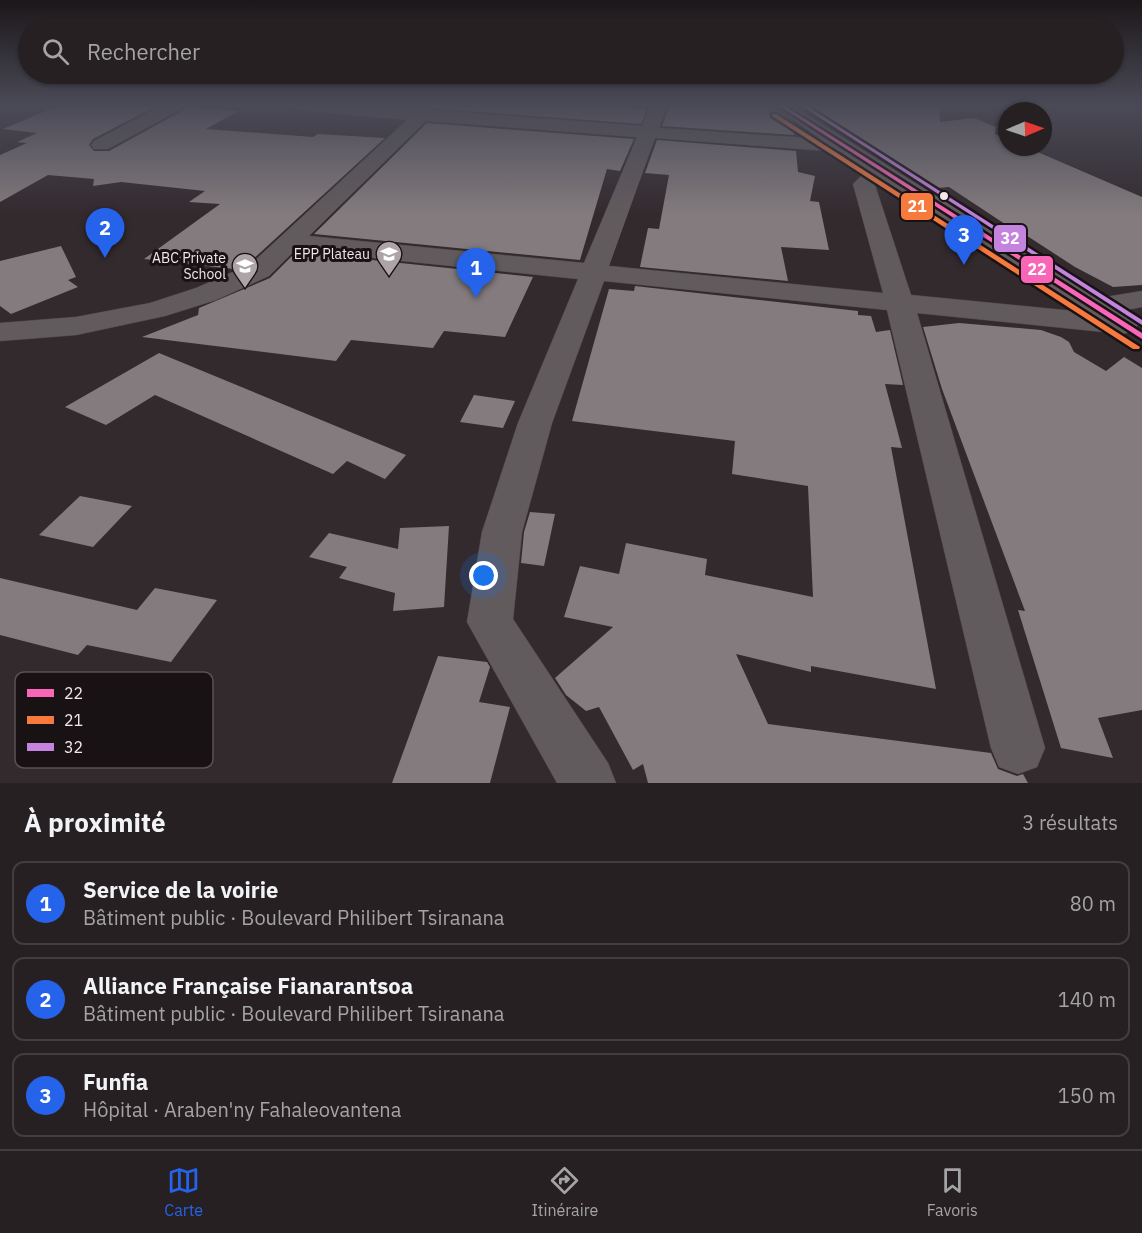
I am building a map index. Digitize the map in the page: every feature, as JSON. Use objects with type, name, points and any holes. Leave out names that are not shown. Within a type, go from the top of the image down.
[{"type":"street","points":[[101,145],[107,142]]},
{"type":"street","points":[[0,332],[76,326],[155,310],[206,294],[260,270],[394,142]]},
{"type":"street","points":[[588,783],[490,621],[502,532],[535,423],[591,273],[645,142]]},
{"type":"street","points":[[774,142],[846,147]]},
{"type":"street","points":[[837,142],[1132,331]]},
{"type":"street","points":[[880,168],[864,184],[900,304],[1018,748]]},
{"type":"street","points":[[290,242],[900,304],[1132,331]]},
{"type":"street","points":[[1094,307],[1142,299]]},
{"type":"building","points":[[17,142],[91,142],[89,145],[94,151],[109,151],[126,142],[381,142],[250,262],[234,269],[144,259],[220,204],[189,202],[205,191],[121,182],[93,186],[94,179],[48,175],[0,202],[0,155],[27,143]]},
{"type":"building","points":[[408,142],[633,142],[620,171],[607,169],[580,260],[314,234]]},
{"type":"building","points":[[656,142],[796,151],[798,172],[815,176],[810,201],[819,202],[829,250],[781,247],[788,281],[640,267],[648,228],[659,229],[669,175],[645,173]]},
{"type":"building","points":[[861,142],[998,142],[998,156],[1047,156],[1142,197],[1142,285],[1113,287],[1075,267],[1018,230],[1014,230],[949,187],[938,188]]},
{"type":"building","points":[[61,246],[76,277],[68,280],[78,287],[11,314],[0,306],[0,261]]},
{"type":"building","points":[[296,252],[533,277],[505,337],[444,331],[433,348],[351,340],[336,361],[142,337],[198,315],[199,308],[270,278]]},
{"type":"building","points":[[635,286],[858,311],[858,315],[871,316],[876,332],[890,330],[903,385],[885,384],[902,448],[891,447],[936,689],[811,666],[811,672],[736,654],[768,724],[991,753],[998,769],[1017,776],[1023,774],[1028,783],[648,783],[643,764],[633,770],[599,707],[586,711],[566,695],[555,678],[613,627],[564,617],[580,566],[619,574],[626,543],[707,559],[705,575],[813,597],[808,486],[732,474],[735,441],[572,421],[609,289],[634,291]]},
{"type":"building","points":[[959,323],[1041,330],[1069,342],[1074,352],[1106,371],[1124,357],[1142,368],[1142,710],[1098,718],[1113,758],[1061,748],[1018,610],[1025,611],[942,389],[923,327]]},
{"type":"building","points":[[159,353],[406,455],[385,479],[347,461],[333,474],[155,395],[106,425],[65,407]]},
{"type":"building","points":[[474,395],[515,401],[503,428],[460,422]]},
{"type":"building","points":[[80,496],[132,506],[93,547],[39,535]]},
{"type":"building","points":[[530,512],[555,514],[544,566],[521,563],[524,532]]},
{"type":"building","points":[[449,526],[444,607],[393,611],[395,593],[339,578],[347,567],[309,557],[329,533],[398,549],[400,528]]},
{"type":"building","points":[[0,578],[137,610],[155,588],[217,600],[171,662],[87,645],[78,655],[0,635]]},
{"type":"building","points":[[438,656],[487,662],[490,667],[479,702],[510,707],[490,783],[392,783]]},
{"type":"transit line","name":"21","points":[[815,142],[1136,347]]},
{"type":"transit line","name":"22","points":[[837,142],[1142,337]]},
{"type":"transit line","name":"32","points":[[859,142],[1142,323]]},
{"type":"place","name":"Alliance Française Fianarantsoa","points":[[105,258]]},
{"type":"place","name":"Funfia","points":[[964,265]]},
{"type":"place","name":"EPP Plateau","points":[[389,277]]},
{"type":"place","name":"ABC Private School","points":[[245,289]]},
{"type":"place","name":"Service de la voirie","points":[[476,298]]}]
